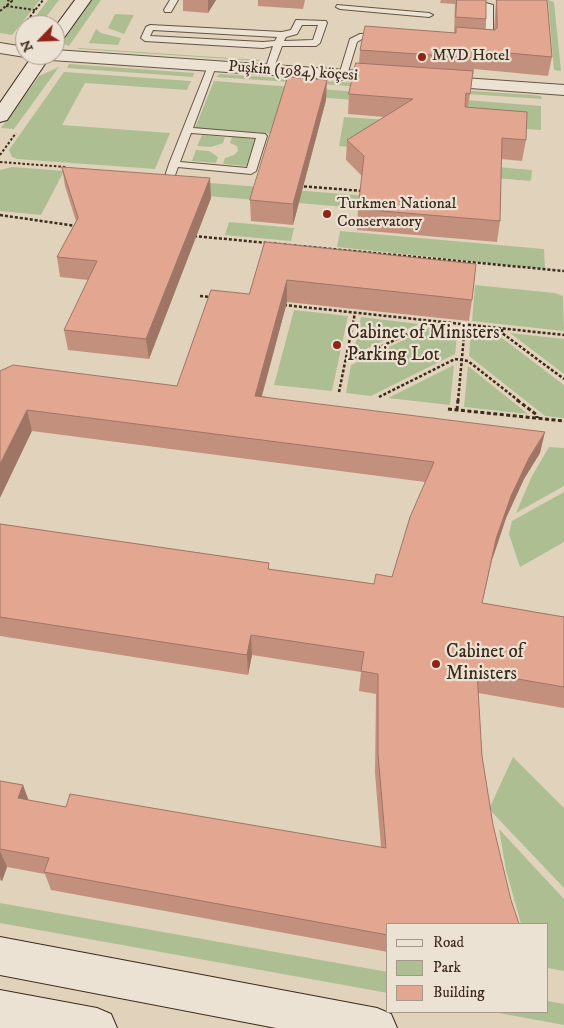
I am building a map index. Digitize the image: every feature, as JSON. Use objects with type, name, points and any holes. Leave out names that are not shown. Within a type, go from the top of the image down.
[{"type":"street","points":[[55,15],[66,0]]},
{"type":"street","points":[[65,24],[83,0]]},
{"type":"street","points":[[0,48],[15,51]]},
{"type":"street","name":"Puşkin (1984) köçesi","points":[[65,56],[402,79]]},
{"type":"street","points":[[0,89],[17,65]]},
{"type":"street","points":[[0,116],[35,65]]},
{"type":"street","points":[[422,80],[564,90]]},
{"type":"street","points":[[0,956],[377,1028]]},
{"type":"street","points":[[0,1009],[97,1028]]},
{"type":"lane","points":[[168,10],[174,0]]},
{"type":"lane","points":[[386,11],[388,0]]},
{"type":"lane","points":[[480,44],[489,45],[489,4]]},
{"type":"lane","points":[[340,6],[429,15]]},
{"type":"lane","points":[[299,22],[324,24],[316,43],[293,42],[263,45],[145,38],[150,27],[282,35],[294,32],[299,22]]},
{"type":"lane","points":[[269,70],[282,35]]},
{"type":"lane","points":[[343,75],[353,41],[369,36],[394,36]]},
{"type":"lane","points":[[170,176],[212,66]]},
{"type":"lane","points":[[174,164],[251,171],[262,136],[188,130]]},
{"type":"path","points":[[0,11],[12,1],[6,0]]},
{"type":"path","points":[[14,37],[43,0]]},
{"type":"path","points":[[6,6],[35,10]]},
{"type":"path","points":[[0,215],[78,226]]},
{"type":"path","points":[[194,236],[564,271]]},
{"type":"path","points":[[200,296],[219,298]]},
{"type":"path","points":[[276,304],[564,335]]},
{"type":"path","points":[[339,392],[355,313]]},
{"type":"path","points":[[345,360],[352,360],[428,325],[428,321]]},
{"type":"path","points":[[457,410],[465,324]]},
{"type":"path","points":[[502,328],[502,333],[564,379]]},
{"type":"path","points":[[379,397],[455,359],[468,361],[537,415],[536,418]]},
{"type":"path","points":[[448,409],[564,421]]},
{"type":"green space","points":[[0,0],[40,0],[28,15],[15,15],[15,31],[12,35],[0,33]]},
{"type":"green space","points":[[48,0],[59,0],[48,15],[37,15]]},
{"type":"green space","points":[[91,0],[101,0],[69,46],[65,44],[65,39]]},
{"type":"green space","points":[[548,0],[554,2],[561,71],[554,70]]},
{"type":"green space","points":[[115,14],[134,15],[124,34],[108,28]]},
{"type":"green space","points":[[96,29],[101,33],[121,38],[118,45],[89,43]]},
{"type":"green space","points":[[79,48],[261,60],[78,49]]},
{"type":"green space","points":[[69,64],[194,73],[193,77],[67,68]]},
{"type":"green space","points":[[59,67],[14,129],[1,128],[39,76]]},
{"type":"green space","points":[[64,72],[191,81],[187,90],[85,83],[62,125],[170,133],[155,169],[17,159],[12,157],[9,150]]},
{"type":"green space","points":[[220,74],[533,95],[541,96],[542,99],[216,77]]},
{"type":"green space","points":[[214,81],[398,95],[396,103],[287,95],[275,134],[195,128]]},
{"type":"green space","points":[[416,96],[541,106],[541,130],[467,125]]},
{"type":"green space","points":[[344,117],[389,120],[361,148],[339,146]]},
{"type":"green space","points":[[202,135],[225,137],[223,143],[211,147],[197,146]]},
{"type":"green space","points":[[232,137],[257,139],[248,166],[223,164],[225,158],[234,155],[238,151],[237,146],[230,143]]},
{"type":"green space","points":[[196,150],[209,151],[218,157],[216,163],[192,161]]},
{"type":"green space","points":[[462,164],[532,170],[531,181],[461,175]]},
{"type":"green space","points":[[12,167],[64,171],[41,215],[0,211],[0,170]]},
{"type":"green space","points":[[174,180],[260,187],[257,200],[169,193]]},
{"type":"green space","points":[[280,189],[369,196],[367,209],[276,201]]},
{"type":"green space","points":[[229,222],[294,228],[291,241],[225,235]]},
{"type":"green space","points":[[340,231],[544,249],[545,269],[337,247]]},
{"type":"green space","points":[[475,285],[554,293],[563,296],[564,331],[472,321]]},
{"type":"green space","points":[[294,310],[348,316],[332,391],[274,385]]},
{"type":"green space","points":[[361,317],[419,324],[353,355]]},
{"type":"green space","points":[[435,325],[458,328],[455,354],[371,396],[346,393],[351,365]]},
{"type":"green space","points":[[471,329],[494,332],[564,385],[564,418],[545,416],[469,356]]},
{"type":"green space","points":[[510,333],[564,339],[564,374]]},
{"type":"green space","points":[[454,365],[450,405],[388,398]]},
{"type":"green space","points":[[468,366],[528,414],[464,407]]},
{"type":"green space","points":[[549,447],[564,448],[564,486],[516,513],[532,476]]},
{"type":"green space","points":[[564,492],[564,542],[520,567],[509,534],[512,521]]},
{"type":"green space","points":[[513,757],[564,808],[564,888],[489,809]]},
{"type":"green space","points":[[499,829],[564,899],[564,971],[549,968],[549,923],[521,923],[506,870]]},
{"type":"green space","points":[[0,903],[386,972],[386,993],[0,923]]},
{"type":"green space","points":[[549,1001],[564,1004],[564,1025],[498,1013],[549,1013]]},
{"type":"building","points":[[457,0],[486,0],[486,19],[456,17]]},
{"type":"building","points":[[497,0],[547,0],[552,57],[476,50],[475,58],[360,50],[365,26],[456,33],[456,27],[495,30],[497,28]]},
{"type":"building","points":[[356,63],[473,71],[470,94],[466,93],[465,107],[527,112],[526,140],[502,138],[500,221],[358,209],[364,156],[347,140],[413,99],[349,94]]},
{"type":"building","points":[[288,77],[327,80],[293,204],[250,200]]},
{"type":"building","points":[[62,167],[210,178],[146,339],[64,330],[97,261],[57,257],[78,218]]},
{"type":"building","name":"Cabinet of Ministers","points":[[265,242],[476,264],[472,300],[287,280],[255,396],[545,432],[529,458],[511,496],[496,539],[482,603],[564,617],[564,687],[477,672],[482,756],[493,825],[511,900],[519,923],[386,923],[386,935],[44,872],[49,858],[0,849],[0,781],[23,785],[18,798],[66,807],[70,794],[386,848],[378,754],[378,674],[361,671],[364,652],[251,635],[247,655],[0,617],[0,524],[269,563],[268,569],[374,584],[376,574],[392,577],[410,517],[434,462],[27,410],[0,464],[0,371],[13,365],[177,386],[211,290],[249,294]]},
{"type":"place","name":"MVD Hotel","points":[[422,57]]},
{"type":"place","name":"Turkmen National Conservatory","points":[[327,214]]},
{"type":"place","name":"Cabinet of Ministers Parking Lot","points":[[337,345]]},
{"type":"place","name":"Cabinet of Ministers","points":[[436,664]]}]
